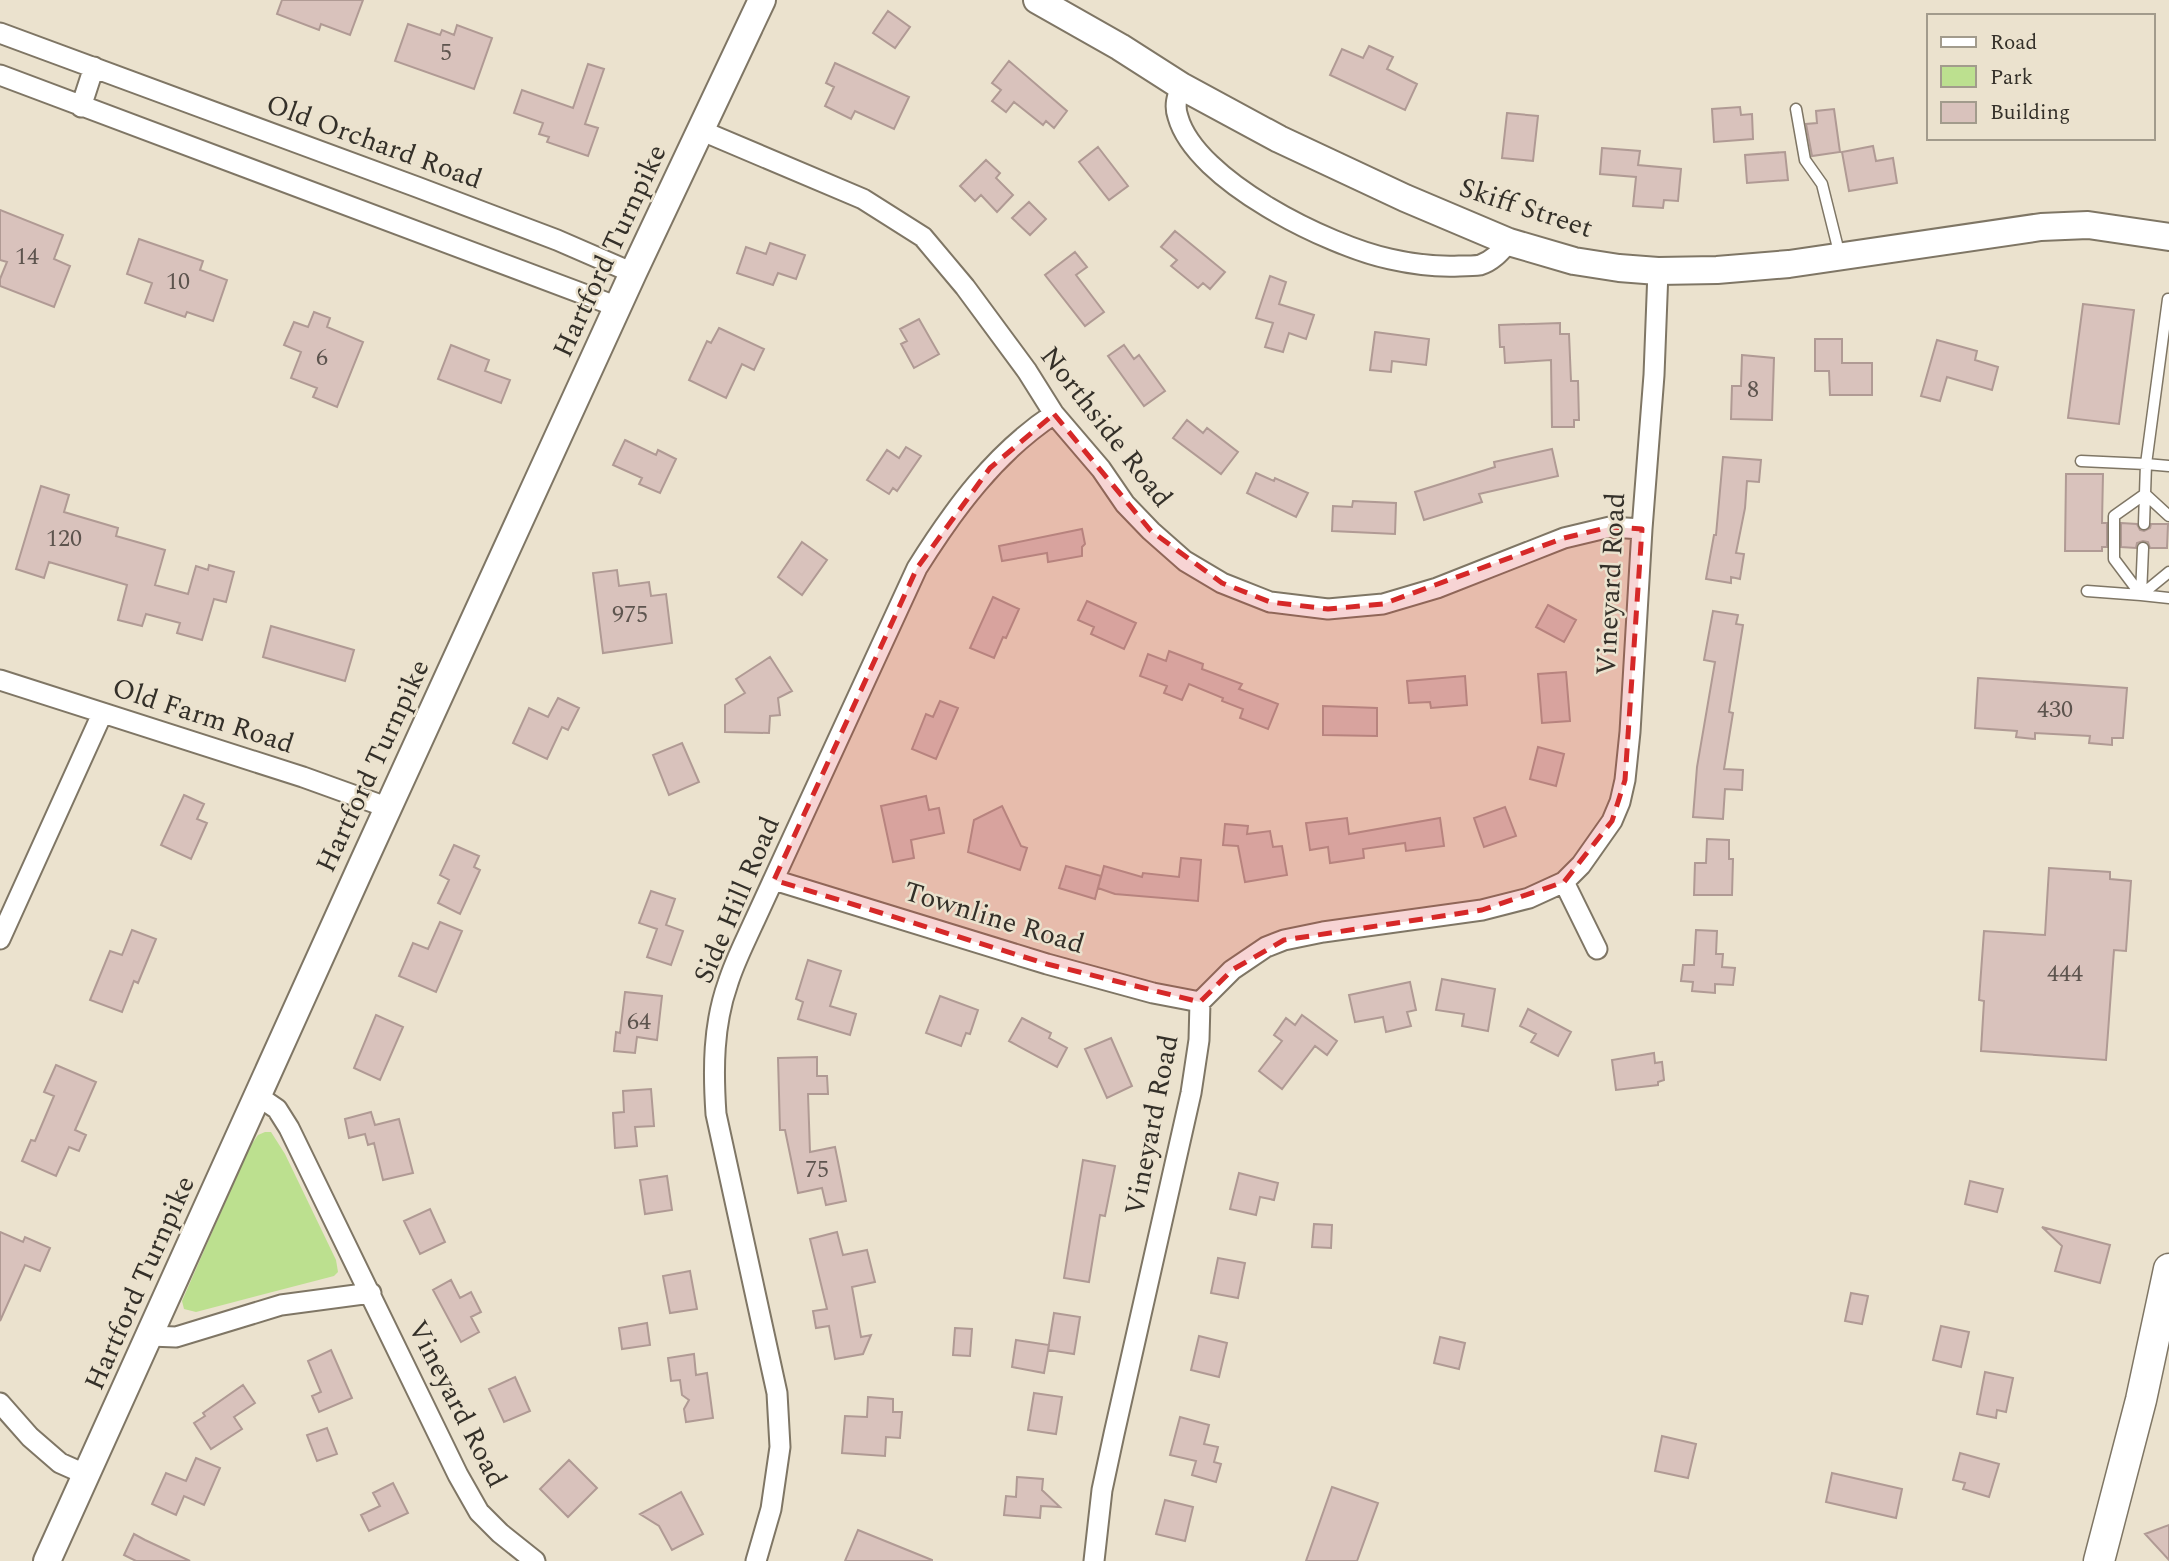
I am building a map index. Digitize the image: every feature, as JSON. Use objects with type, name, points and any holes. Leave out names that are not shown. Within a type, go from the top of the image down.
[{"type":"main road","name":"Hartford Turnpike","points":[[47,1561],[618,307],[762,0]]},
{"type":"main road","name":"Skiff Street","points":[[1037,0],[1238,118],[1341,168],[1509,242],[1574,261],[1658,271],[1717,270],[1840,257],[2041,227],[2088,225],[2169,237]]},
{"type":"main road","points":[[2099,1561],[2141,1400],[2169,1269]]},
{"type":"street","name":"Old Orchard Road","points":[[0,33],[544,235],[634,273]]},
{"type":"street","points":[[82,107],[94,67]]},
{"type":"street","points":[[0,75],[618,307]]},
{"type":"street","points":[[1181,86],[1176,102],[1178,118],[1189,142],[1211,168],[1251,197],[1306,226],[1349,246],[1389,259],[1439,267],[1479,265],[1497,256],[1509,242]]},
{"type":"street","name":"Northside Road","points":[[700,130],[863,199],[923,237],[965,287],[1027,371],[1054,414],[1101,469],[1125,504],[1185,561],[1222,583],[1270,602],[1328,609],[1382,604],[1437,588],[1574,535],[1610,527],[1642,529]]},
{"type":"street","name":"Vineyard Road","points":[[1094,1561],[1102,1490],[1111,1445],[1191,1093],[1199,1040],[1200,1002],[1232,970],[1266,947],[1284,940],[1482,910],[1529,898],[1564,882],[1588,857],[1612,821],[1625,780],[1654,375],[1658,271]]},
{"type":"street","name":"Side Hill Road","points":[[756,1561],[771,1509],[780,1447],[777,1393],[716,1114],[716,1030],[727,984],[917,568],[945,523],[990,468],[1026,432],[1054,414]]},
{"type":"street","name":"Old Farm Road","points":[[0,680],[303,777],[389,808]]},
{"type":"street","points":[[0,939],[102,714]]},
{"type":"street","name":"Townline Road","points":[[774,880],[1047,964],[1153,993],[1200,1002]]},
{"type":"street","points":[[1564,882],[1597,949]]},
{"type":"street","name":"Vineyard Road","points":[[258,1096],[276,1109],[289,1128],[452,1463],[479,1512],[534,1561]]},
{"type":"street","points":[[150,1336],[176,1337],[281,1305],[371,1293]]},
{"type":"street","points":[[0,1403],[30,1437],[60,1463],[87,1475]]},
{"type":"lane","points":[[1796,109],[1805,160],[1822,184],[1840,257]]},
{"type":"lane","points":[[2144,524],[2146,464],[2168,299]]},
{"type":"lane","points":[[2081,461],[2169,466]]},
{"type":"lane","points":[[2145,494],[2169,516]]},
{"type":"lane","points":[[2141,595],[2114,559],[2114,516],[2145,494]]},
{"type":"lane","points":[[2141,595],[2143,548]]},
{"type":"lane","points":[[2141,595],[2169,572]]},
{"type":"lane","points":[[2087,592],[2169,598]]},
{"type":"highlighted area","points":[[1054,414],[1151,531],[1222,583],[1270,602],[1328,609],[1383,604],[1564,538],[1610,527],[1642,529],[1625,780],[1612,821],[1564,882],[1482,910],[1284,940],[1232,970],[1200,1002],[1047,964],[774,880],[917,568],[990,468]]},
{"type":"green space","points":[[271,1132],[285,1154],[336,1260],[338,1272],[334,1276],[196,1312],[184,1309],[182,1301],[249,1148],[258,1135]]},
{"type":"building","points":[[282,0],[363,0],[350,35],[321,24],[319,30],[277,14]]},
{"type":"building","points":[[888,11],[910,27],[895,48],[873,33]]},
{"type":"building","points":[[408,24],[440,35],[442,30],[454,35],[457,25],[492,38],[474,89],[395,61]]},
{"type":"building","points":[[1369,46],[1393,57],[1387,69],[1417,84],[1405,110],[1330,75],[1342,49],[1363,58]]},
{"type":"building","points":[[1009,61],[1067,111],[1054,128],[1046,121],[1043,125],[1014,102],[1006,112],[992,101],[1001,90],[992,83]]},
{"type":"building","points":[[835,63],[909,97],[894,129],[855,111],[851,119],[825,106],[834,87],[826,83]]},
{"type":"building","points":[[588,64],[604,69],[585,124],[598,128],[588,156],[547,142],[549,137],[539,134],[543,123],[514,113],[522,90],[573,108]]},
{"type":"building","points":[[1740,107],[1741,115],[1752,114],[1753,139],[1714,142],[1712,109]]},
{"type":"building","points":[[1834,109],[1840,152],[1812,156],[1806,124],[1817,123],[1816,111]]},
{"type":"building","points":[[1507,113],[1538,116],[1533,161],[1502,158]]},
{"type":"building","points":[[1873,146],[1876,161],[1893,158],[1897,183],[1849,191],[1842,152]]},
{"type":"building","points":[[1098,147],[1128,186],[1109,200],[1079,162]]},
{"type":"building","points":[[1602,148],[1640,151],[1638,165],[1681,169],[1678,201],[1664,200],[1663,208],[1633,206],[1636,177],[1600,174]]},
{"type":"building","points":[[1785,152],[1788,180],[1747,183],[1745,155]]},
{"type":"building","points":[[986,160],[1000,173],[996,178],[1013,195],[997,212],[981,195],[975,201],[960,186]]},
{"type":"building","points":[[1029,202],[1046,219],[1030,235],[1012,218]]},
{"type":"building","points":[[0,210],[63,235],[54,259],[70,266],[54,307],[0,286],[7,262],[0,260]]},
{"type":"building","points":[[1175,231],[1225,272],[1210,289],[1203,283],[1198,288],[1171,266],[1177,260],[1161,247]]},
{"type":"building","points":[[139,239],[203,261],[200,270],[227,280],[213,321],[187,312],[185,317],[145,303],[152,283],[127,274]]},
{"type":"building","points":[[770,243],[805,255],[796,279],[778,273],[773,285],[737,273],[746,247],[766,254]]},
{"type":"building","points":[[1075,252],[1087,267],[1076,275],[1104,312],[1085,326],[1045,275]]},
{"type":"building","points":[[1270,276],[1286,282],[1279,304],[1314,315],[1306,339],[1289,333],[1283,352],[1265,347],[1273,323],[1256,318]]},
{"type":"building","points":[[2083,304],[2134,310],[2119,424],[2068,418]]},
{"type":"building","points":[[314,312],[330,318],[327,327],[363,342],[337,407],[313,397],[317,388],[291,378],[301,352],[284,345],[294,322],[308,327]]},
{"type":"building","points":[[919,319],[939,354],[914,368],[901,344],[907,341],[900,329]]},
{"type":"building","points":[[1560,323],[1560,334],[1569,334],[1571,381],[1578,381],[1579,420],[1574,420],[1574,427],[1552,427],[1551,360],[1505,363],[1504,347],[1500,347],[1499,325]]},
{"type":"building","points":[[719,328],[764,349],[754,370],[742,364],[726,398],[689,380],[707,341],[711,343]]},
{"type":"building","points":[[1375,332],[1429,339],[1426,365],[1392,361],[1391,372],[1370,370]]},
{"type":"building","points":[[1815,339],[1842,339],[1842,363],[1872,363],[1872,395],[1830,395],[1829,371],[1815,371]]},
{"type":"building","points":[[1937,340],[1977,351],[1975,360],[1998,367],[1992,390],[1947,377],[1940,401],[1921,396]]},
{"type":"building","points":[[451,345],[489,360],[485,371],[510,380],[501,403],[438,379]]},
{"type":"building","points":[[1124,345],[1134,359],[1139,355],[1165,391],[1144,406],[1108,356]]},
{"type":"building","points":[[1742,355],[1774,358],[1772,420],[1731,419],[1732,386],[1741,386]]},
{"type":"building","points":[[1187,420],[1203,433],[1207,428],[1238,452],[1221,474],[1173,438]]},
{"type":"building","points":[[625,440],[656,455],[658,450],[676,459],[660,493],[639,484],[642,478],[613,465]]},
{"type":"building","points":[[906,447],[921,456],[897,491],[893,488],[889,494],[867,480],[887,450],[899,458]]},
{"type":"building","points":[[1552,449],[1558,476],[1479,494],[1482,502],[1424,520],[1415,492],[1495,467],[1494,462]]},
{"type":"building","points":[[1723,457],[1761,460],[1759,482],[1747,481],[1745,508],[1736,553],[1744,554],[1740,579],[1731,577],[1731,583],[1706,579],[1716,535]]},
{"type":"building","points":[[1256,473],[1274,481],[1275,478],[1308,493],[1296,517],[1247,493]]},
{"type":"building","points":[[2066,474],[2103,474],[2102,523],[2107,523],[2107,547],[2102,547],[2102,551],[2065,551]]},
{"type":"building","points":[[41,486],[69,495],[64,512],[118,528],[116,536],[165,550],[155,585],[188,594],[196,566],[208,570],[209,565],[234,572],[226,602],[214,599],[202,640],[177,633],[180,623],[146,614],[142,626],[118,620],[127,585],[49,562],[44,578],[16,569]]},
{"type":"building","points":[[1353,501],[1396,503],[1395,534],[1332,531],[1333,506],[1352,507]]},
{"type":"building","points":[[2121,523],[2137,524],[2140,530],[2144,531],[2150,528],[2151,524],[2168,524],[2167,548],[2150,548],[2148,542],[2143,541],[2137,543],[2136,548],[2121,547]]},
{"type":"building","points":[[1082,529],[1085,544],[1082,547],[1082,556],[1048,562],[1047,553],[1002,561],[999,546]]},
{"type":"building","points":[[802,542],[827,560],[802,595],[778,577]]},
{"type":"building","points":[[617,570],[619,586],[649,582],[651,596],[666,594],[672,643],[603,653],[593,573]]},
{"type":"building","points":[[993,597],[1019,609],[994,658],[970,648]]},
{"type":"building","points":[[1087,601],[1136,623],[1124,649],[1091,634],[1094,627],[1078,620]]},
{"type":"building","points":[[1548,605],[1576,620],[1564,642],[1536,627]]},
{"type":"building","points":[[1713,611],[1738,615],[1736,624],[1743,625],[1729,712],[1733,713],[1724,769],[1743,770],[1742,790],[1725,789],[1723,819],[1693,817],[1697,767],[1715,662],[1704,660]]},
{"type":"building","points":[[271,626],[354,650],[345,681],[263,657]]},
{"type":"building","points":[[1169,651],[1203,664],[1202,669],[1242,684],[1239,689],[1278,704],[1268,729],[1240,718],[1243,709],[1222,701],[1223,698],[1189,684],[1182,700],[1164,693],[1167,686],[1140,676],[1148,654],[1166,661]]},
{"type":"building","points":[[770,657],[792,691],[778,698],[780,715],[770,716],[769,733],[725,732],[725,705],[745,693],[736,679]]},
{"type":"building","points":[[1566,672],[1570,721],[1542,723],[1538,674]]},
{"type":"building","points":[[1465,676],[1467,705],[1431,708],[1430,702],[1409,703],[1407,681]]},
{"type":"building","points":[[1978,678],[2127,688],[2123,738],[2112,738],[2112,745],[2089,743],[2090,736],[2035,733],[2035,739],[2016,737],[2017,731],[1975,728]]},
{"type":"building","points":[[558,698],[579,708],[568,730],[562,727],[547,759],[513,743],[529,708],[548,717]]},
{"type":"building","points":[[940,701],[958,708],[936,759],[912,749],[926,714],[933,717]]},
{"type":"building","points":[[1323,706],[1377,708],[1377,736],[1323,735]]},
{"type":"building","points":[[682,743],[699,782],[669,795],[653,755]]},
{"type":"building","points":[[1538,747],[1564,754],[1556,786],[1530,779]]},
{"type":"building","points":[[184,795],[204,804],[197,819],[207,823],[191,859],[161,845]]},
{"type":"building","points":[[926,796],[929,810],[939,808],[944,833],[911,840],[914,858],[893,862],[881,806]]},
{"type":"building","points":[[1002,806],[1021,846],[1027,848],[1020,870],[968,852],[974,820]]},
{"type":"building","points":[[1505,807],[1516,836],[1484,847],[1474,818]]},
{"type":"building","points":[[1347,818],[1349,834],[1440,818],[1444,846],[1406,851],[1405,843],[1363,849],[1364,858],[1330,863],[1328,847],[1310,850],[1306,823]]},
{"type":"building","points":[[1225,824],[1248,826],[1247,834],[1270,831],[1273,847],[1282,846],[1287,875],[1245,882],[1238,846],[1223,845]]},
{"type":"building","points":[[1707,839],[1729,840],[1729,859],[1733,859],[1732,895],[1694,895],[1695,863],[1706,863]]},
{"type":"building","points":[[454,845],[479,856],[474,867],[480,870],[460,914],[438,903],[449,880],[440,875]]},
{"type":"building","points":[[1181,858],[1201,860],[1198,901],[1115,894],[1098,888],[1104,866],[1142,877],[1143,873],[1179,877]]},
{"type":"building","points":[[1066,866],[1101,876],[1095,899],[1059,888]]},
{"type":"building","points":[[2049,868],[2110,872],[2110,879],[2131,881],[2126,951],[2114,950],[2106,1060],[1981,1051],[1984,1001],[1979,1000],[1984,931],[2045,935]]},
{"type":"building","points":[[651,891],[675,899],[666,925],[683,931],[671,965],[647,957],[657,929],[639,923]]},
{"type":"building","points":[[440,922],[462,931],[436,992],[399,976],[413,943],[428,949]]},
{"type":"building","points":[[132,930],[156,939],[138,983],[134,981],[122,1012],[90,1000],[110,951],[122,955]]},
{"type":"building","points":[[1696,930],[1717,931],[1716,954],[1723,954],[1722,967],[1735,968],[1733,985],[1715,984],[1715,993],[1692,991],[1693,982],[1681,981],[1683,965],[1694,965]]},
{"type":"building","points":[[808,960],[841,971],[830,1006],[856,1014],[850,1035],[798,1019],[803,1002],[796,999]]},
{"type":"building","points":[[1442,979],[1495,989],[1488,1031],[1462,1026],[1464,1014],[1436,1010]]},
{"type":"building","points":[[1410,982],[1416,1010],[1407,1012],[1411,1026],[1386,1032],[1383,1017],[1355,1022],[1349,995]]},
{"type":"building","points":[[625,992],[662,996],[657,1040],[637,1037],[635,1053],[614,1051],[616,1032],[620,1033]]},
{"type":"building","points":[[940,996],[978,1010],[970,1034],[966,1033],[961,1046],[926,1033]]},
{"type":"building","points":[[1528,1009],[1571,1032],[1558,1056],[1531,1042],[1536,1034],[1520,1026]]},
{"type":"building","points":[[376,1015],[403,1027],[380,1080],[354,1068]]},
{"type":"building","points":[[1302,1015],[1337,1041],[1327,1055],[1315,1046],[1282,1089],[1259,1071],[1282,1041],[1274,1035],[1286,1018],[1295,1025]]},
{"type":"building","points":[[1022,1018],[1051,1033],[1049,1038],[1067,1048],[1057,1067],[1009,1041]]},
{"type":"building","points":[[1111,1038],[1132,1086],[1107,1098],[1085,1049]]},
{"type":"building","points":[[1654,1053],[1655,1063],[1662,1062],[1664,1080],[1658,1082],[1658,1085],[1616,1090],[1612,1060]]},
{"type":"building","points":[[817,1057],[817,1076],[827,1076],[828,1094],[808,1094],[810,1152],[835,1147],[846,1201],[826,1205],[822,1188],[798,1193],[785,1130],[780,1130],[778,1058]]},
{"type":"building","points":[[56,1065],[96,1082],[75,1130],[86,1135],[79,1151],[69,1147],[56,1176],[22,1161],[31,1140],[35,1141],[54,1096],[44,1092]]},
{"type":"building","points":[[651,1089],[654,1126],[635,1127],[637,1146],[615,1148],[613,1113],[624,1112],[623,1091]]},
{"type":"building","points":[[371,1112],[375,1125],[399,1119],[413,1173],[383,1180],[374,1143],[368,1145],[365,1134],[349,1138],[345,1119]]},
{"type":"building","points":[[1083,1160],[1115,1166],[1105,1216],[1100,1215],[1089,1282],[1064,1278]]},
{"type":"building","points":[[1239,1173],[1278,1183],[1274,1200],[1260,1197],[1256,1215],[1230,1209]]},
{"type":"building","points":[[667,1176],[672,1210],[645,1214],[640,1180]]},
{"type":"building","points":[[1970,1181],[2003,1189],[1997,1212],[1965,1204]]},
{"type":"building","points":[[430,1209],[445,1242],[420,1254],[404,1221]]},
{"type":"building","points":[[1314,1224],[1332,1225],[1331,1248],[1312,1247]]},
{"type":"building","points":[[2042,1227],[2110,1245],[2100,1283],[2055,1271],[2062,1246]]},
{"type":"building","points":[[0,1232],[23,1242],[25,1237],[50,1248],[40,1271],[25,1265],[0,1321]]},
{"type":"building","points":[[837,1232],[843,1255],[867,1250],[875,1282],[852,1287],[861,1337],[871,1335],[863,1354],[835,1359],[829,1326],[816,1328],[813,1311],[827,1309],[810,1239]]},
{"type":"building","points":[[1218,1258],[1245,1263],[1238,1298],[1211,1293]]},
{"type":"building","points":[[690,1271],[697,1309],[670,1313],[663,1276]]},
{"type":"building","points":[[451,1280],[460,1298],[471,1292],[481,1312],[471,1317],[479,1332],[461,1342],[433,1290]]},
{"type":"building","points":[[1851,1293],[1868,1296],[1862,1324],[1845,1321]]},
{"type":"building","points":[[1054,1313],[1080,1317],[1074,1354],[1048,1350]]},
{"type":"building","points":[[647,1323],[650,1345],[622,1349],[619,1328]]},
{"type":"building","points":[[1941,1326],[1969,1332],[1961,1367],[1933,1360]]},
{"type":"building","points":[[955,1328],[972,1329],[970,1356],[953,1355]]},
{"type":"building","points":[[1199,1336],[1227,1343],[1219,1377],[1191,1370]]},
{"type":"building","points":[[1440,1337],[1465,1343],[1459,1369],[1434,1363]]},
{"type":"building","points":[[1016,1340],[1049,1345],[1044,1373],[1012,1367]]},
{"type":"building","points":[[331,1350],[352,1398],[319,1412],[312,1396],[321,1392],[308,1361]]},
{"type":"building","points":[[694,1354],[696,1375],[707,1373],[713,1418],[686,1422],[684,1409],[689,1400],[682,1395],[680,1380],[671,1381],[668,1358]]},
{"type":"building","points":[[1985,1372],[2013,1378],[2006,1412],[1997,1410],[1996,1418],[1977,1414]]},
{"type":"building","points":[[515,1377],[530,1411],[504,1422],[489,1389]]},
{"type":"building","points":[[243,1385],[255,1403],[234,1417],[242,1429],[211,1449],[194,1423],[205,1416],[203,1413]]},
{"type":"building","points":[[1034,1393],[1062,1397],[1056,1434],[1028,1430]]},
{"type":"building","points":[[868,1397],[893,1399],[893,1412],[902,1412],[900,1438],[886,1437],[885,1456],[842,1453],[845,1416],[867,1417]]},
{"type":"building","points":[[1180,1417],[1209,1425],[1204,1444],[1218,1447],[1214,1462],[1221,1464],[1216,1482],[1192,1475],[1196,1461],[1170,1455]]},
{"type":"building","points":[[327,1428],[337,1454],[317,1461],[307,1435]]},
{"type":"building","points":[[1662,1436],[1696,1444],[1688,1478],[1655,1471]]},
{"type":"building","points":[[1960,1453],[1999,1464],[1989,1497],[1963,1489],[1965,1483],[1953,1480]]},
{"type":"building","points":[[196,1458],[220,1468],[204,1505],[184,1496],[176,1515],[152,1504],[166,1473],[186,1481]]},
{"type":"building","points":[[569,1460],[597,1488],[568,1517],[540,1489]]},
{"type":"building","points":[[1832,1473],[1902,1489],[1896,1518],[1826,1502]]},
{"type":"building","points":[[1017,1477],[1043,1479],[1042,1490],[1060,1507],[1041,1506],[1040,1518],[1004,1515],[1006,1496],[1016,1497]]},
{"type":"building","points":[[393,1483],[408,1513],[369,1531],[361,1515],[380,1506],[373,1493]]},
{"type":"building","points":[[1332,1487],[1378,1503],[1357,1561],[1306,1561]]},
{"type":"building","points":[[681,1492],[703,1534],[672,1550],[659,1526],[640,1514]]},
{"type":"building","points":[[1165,1500],[1193,1507],[1185,1541],[1156,1534]]},
{"type":"building","points":[[2169,1525],[2169,1560],[2145,1534]]},
{"type":"building","points":[[858,1530],[932,1560],[932,1561],[845,1561]]},
{"type":"building","points":[[134,1534],[190,1561],[136,1561],[124,1555]]}]
